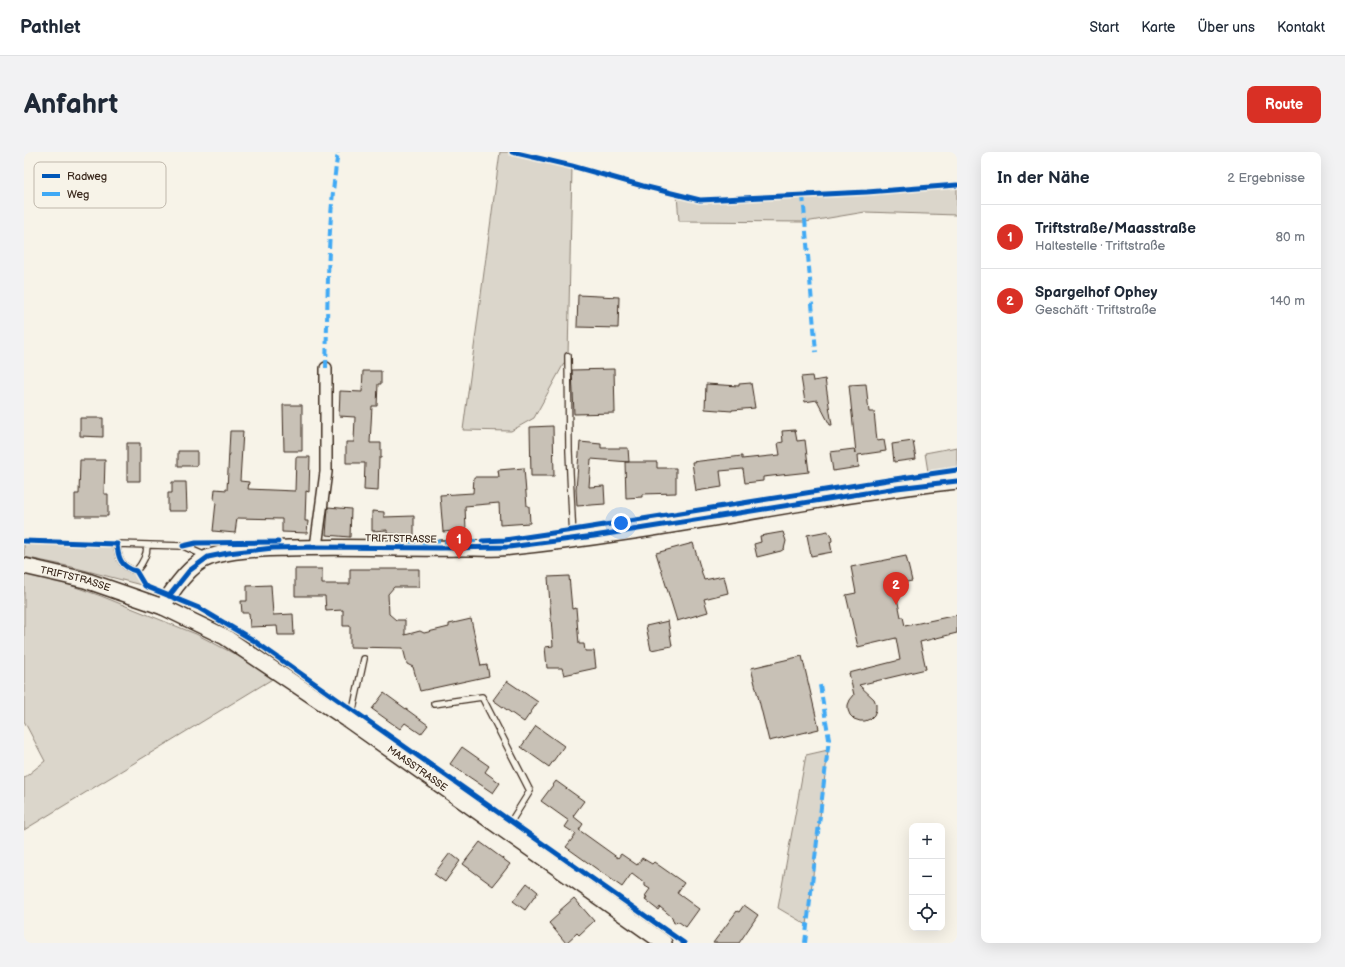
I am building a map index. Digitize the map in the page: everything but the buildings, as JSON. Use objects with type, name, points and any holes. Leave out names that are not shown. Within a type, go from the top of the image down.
[{"type":"street","points":[[316,547],[326,472],[326,368]]},
{"type":"street","name":"TRIFTSTRASSE","points":[[24,566],[85,580],[163,607],[169,596],[189,571],[208,557],[228,553],[250,550],[316,547],[509,547],[573,539],[897,488],[957,481]]},
{"type":"street","name":"MAASSTRASSE","points":[[163,607],[225,637],[347,719],[664,943]]},
{"type":"lane","points":[[568,356],[569,451],[573,539]]},
{"type":"lane","points":[[147,546],[147,554],[141,565],[136,570],[129,569],[123,564],[118,555],[117,544],[183,546],[208,557]]},
{"type":"lane","points":[[347,719],[353,710],[364,659]]},
{"type":"lane","points":[[434,704],[482,697],[530,791],[505,831]]},
{"type":"shaded area","points":[[500,152],[512,152],[572,166],[568,356],[534,418],[511,431],[463,430]]},
{"type":"shaded area","points":[[957,185],[957,215],[865,212],[805,222],[679,221],[677,195],[700,200],[867,192]]},
{"type":"shaded area","points":[[957,447],[957,472],[929,478],[925,453]]},
{"type":"shaded area","points":[[24,541],[117,544],[120,560],[136,571],[145,586],[72,567],[24,557]]},
{"type":"shaded area","points":[[24,573],[64,583],[101,596],[196,634],[250,662],[274,678],[24,830],[24,778],[45,761],[24,721]]},
{"type":"shaded area","points":[[828,750],[807,925],[778,908],[806,755]]},
{"type":"marked path","points":[[326,368],[330,233],[334,179],[338,152]]},
{"type":"marked path","points":[[803,195],[816,352]]},
{"type":"marked path","points":[[396,542],[484,541]]},
{"type":"marked path","points":[[805,943],[829,739],[820,685]]},
{"type":"cycle path","points":[[512,152],[572,166],[700,200],[867,192],[957,185]]},
{"type":"cycle path","points":[[482,541],[505,540],[573,530],[957,470]]},
{"type":"cycle path","points":[[169,596],[189,571],[208,557],[228,553],[273,548],[316,547],[509,547],[594,536],[897,488],[957,481]]},
{"type":"cycle path","points":[[24,541],[117,544],[119,558],[127,567],[136,571],[145,586],[199,608],[253,640],[684,943]]},
{"type":"cycle path","points":[[183,546],[196,543],[278,542]]},
{"type":"place","name":"Triftstraße/Maasstraße","points":[[459,559]]},
{"type":"place","name":"Spargelhof Ophey","points":[[896,605]]}]
